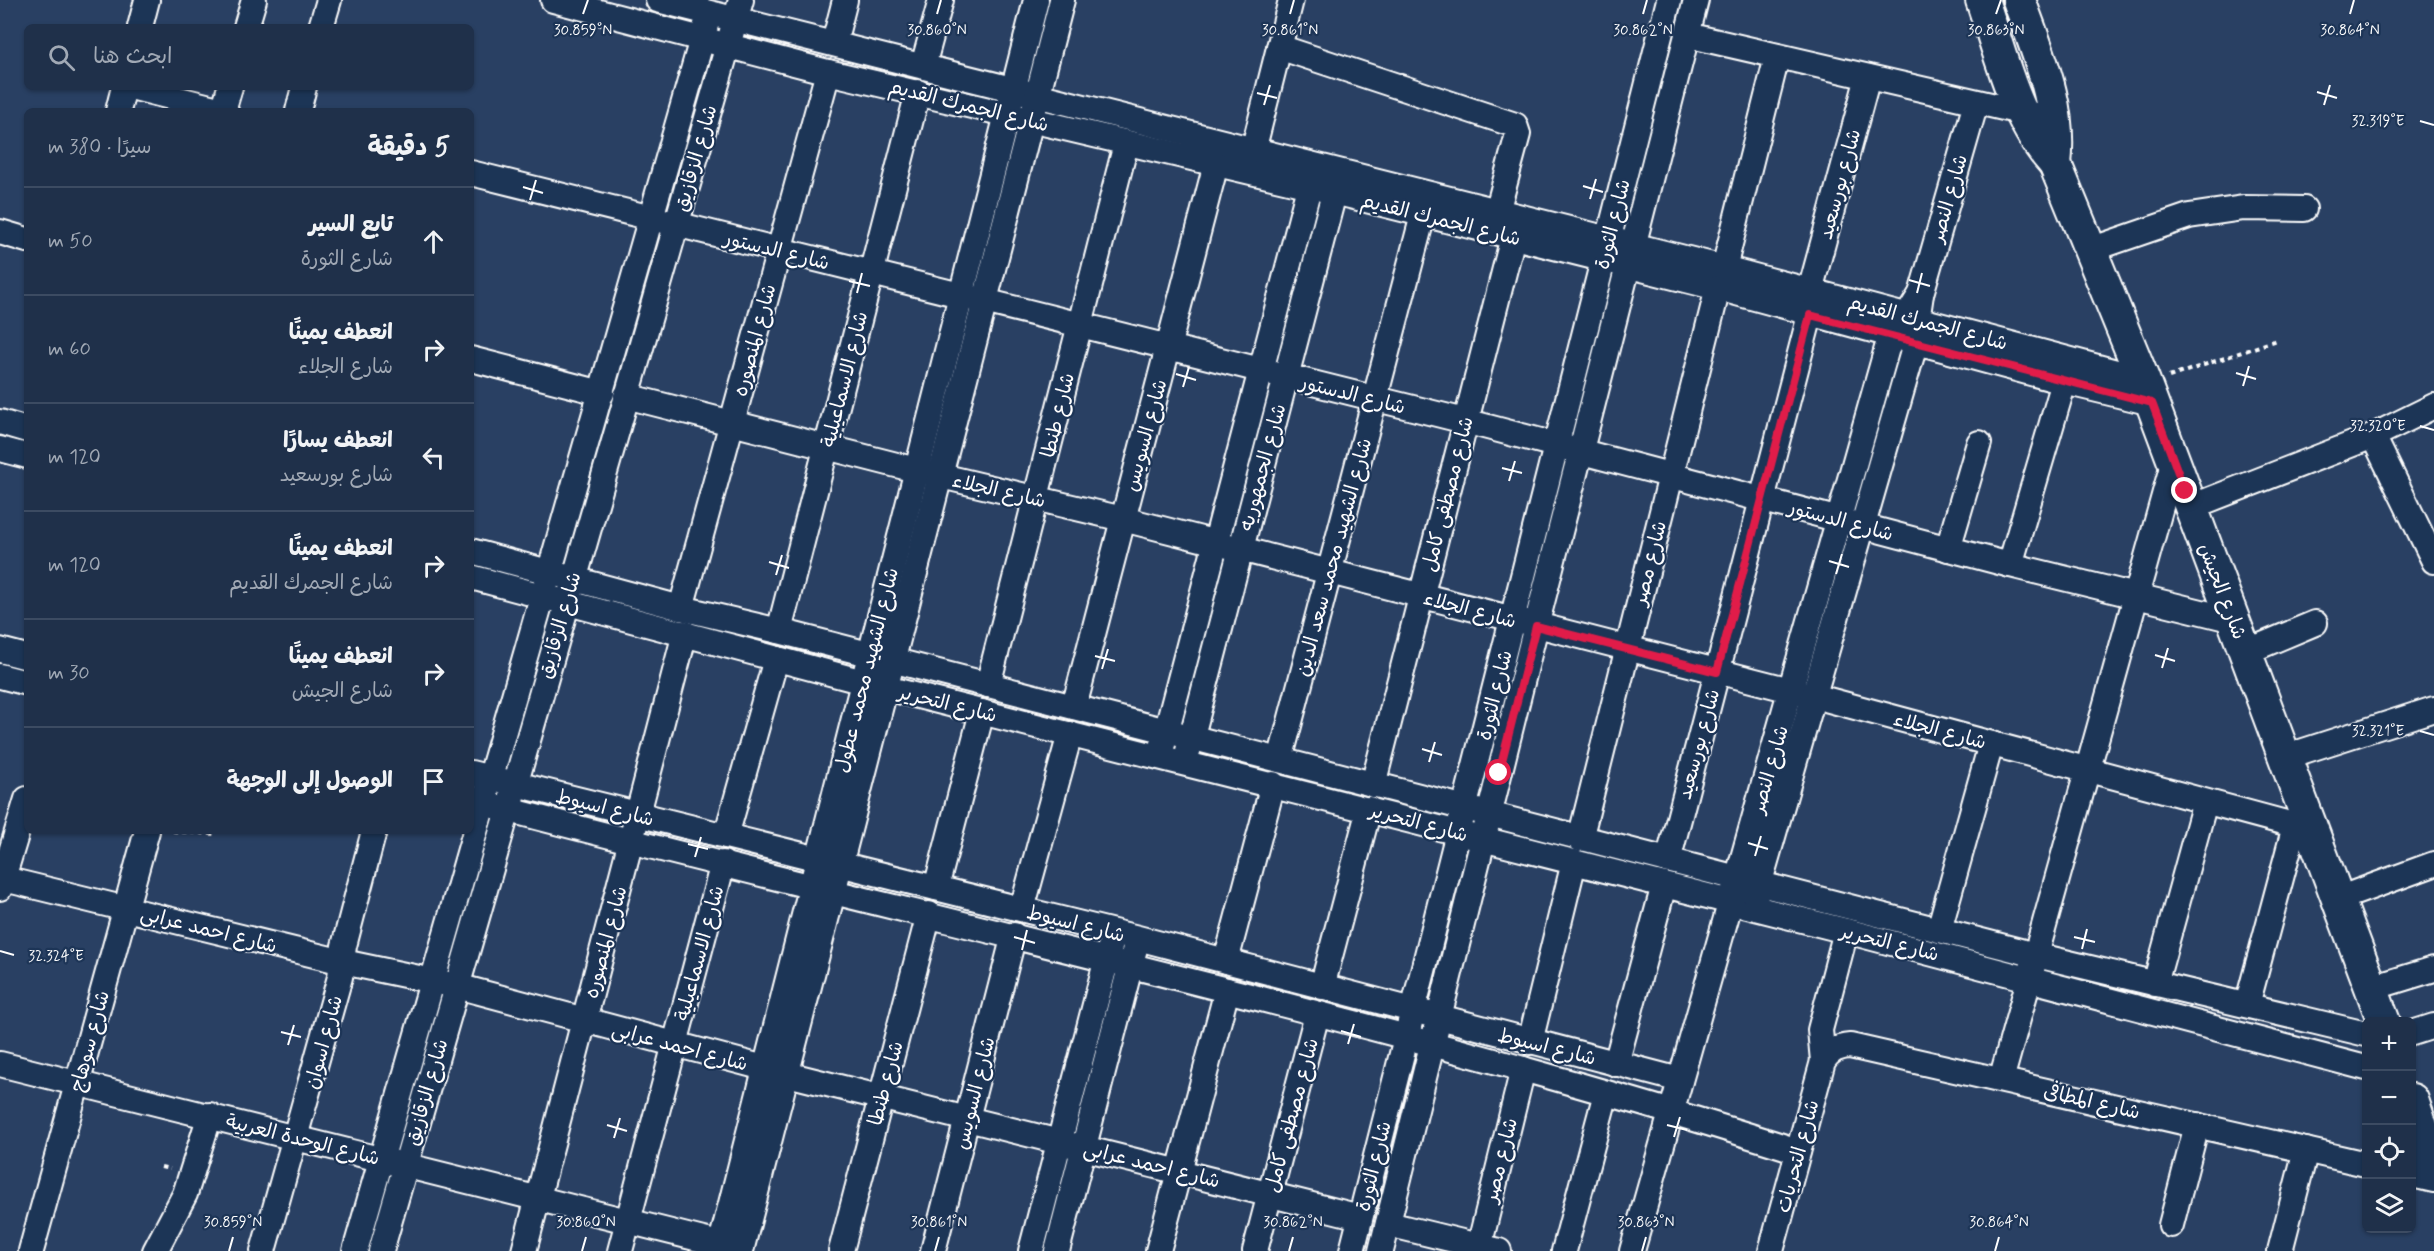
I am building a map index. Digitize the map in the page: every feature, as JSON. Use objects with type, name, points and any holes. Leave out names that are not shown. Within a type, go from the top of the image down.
[{"type":"main road","points":[[1982,0],[2022,113],[2037,142],[2055,164]]},
{"type":"main road","points":[[2019,0],[2053,96],[2057,121],[2055,164]]},
{"type":"main road","name":"شارع الجيش","points":[[2055,164],[2174,460],[2285,757],[2304,828],[2338,899],[2382,1017]]},
{"type":"main road","points":[[2416,1112],[2434,1164]]},
{"type":"street","points":[[141,24],[147,0]]},
{"type":"street","points":[[247,24],[254,0]]},
{"type":"street","points":[[322,24],[329,0]]},
{"type":"street","name":"شارع الجمرك القديم","points":[[553,0],[828,72],[1126,144],[1216,164],[1312,176],[1497,212],[1606,250]]},
{"type":"street","name":"شارع الجمرك القديم","points":[[658,0],[738,9],[834,43],[1253,151],[1312,176]]},
{"type":"street","points":[[834,43],[845,0]]},
{"type":"street","points":[[923,66],[941,0]]},
{"type":"street","name":"شارع الشهيد محمد عطول","points":[[881,658],[916,470],[1036,0]]},
{"type":"street","name":"شارع الشهيد محمد عطول","points":[[734,1250],[776,1072],[881,658],[940,476],[1062,0]]},
{"type":"street","points":[[1253,151],[1291,0]]},
{"type":"street","name":"شارع الثورة","points":[[1352,1251],[1670,0]]},
{"type":"street","name":"شارع الثورة","points":[[1381,1251],[1488,815],[1696,0]]},
{"type":"street","name":"شارع الزقازيق","points":[[558,587],[602,393],[649,218],[712,6]]},
{"type":"street","name":"شارع الزقازيق","points":[[381,1251],[457,986],[492,779],[626,396],[738,9]]},
{"type":"street","points":[[1687,35],[2057,121]]},
{"type":"street","points":[[1279,47],[1515,125],[1518,134],[1497,212]]},
{"type":"street","name":"شارع مصر","points":[[1580,839],[1777,57]]},
{"type":"street","name":"شارع المنصوره","points":[[681,608],[828,72]]},
{"type":"street","name":"شارع بورسعيد","points":[[1668,861],[1868,77]]},
{"type":"street","points":[[119,108],[123,90]]},
{"type":"street","points":[[143,90],[212,108]]},
{"type":"street","points":[[225,108],[229,90]]},
{"type":"street","points":[[299,108],[303,90]]},
{"type":"street","name":"شارع الاسماعيلية","points":[[779,631],[918,92]]},
{"type":"street","name":"شارع النصر","points":[[1632,1251],[1680,1080],[1742,904],[1803,693],[1863,526],[1908,328],[1921,294],[1976,103]]},
{"type":"street","name":"شارع طنطا","points":[[988,685],[1126,144]]},
{"type":"street","name":"شارع السويس","points":[[1074,707],[1216,164]]},
{"type":"street","name":"شارع الدستور","points":[[474,174],[1465,421],[1948,549],[2234,620]]},
{"type":"street","name":"شارع الجمهوريه","points":[[1160,755],[1312,176]]},
{"type":"street","name":"شارع الجمرك القديم","points":[[1337,182],[1423,215],[1513,237],[1606,250],[1631,256],[2147,389]]},
{"type":"street","name":"شارع الجمهوريه","points":[[1185,762],[1337,182]]},
{"type":"street","points":[[2090,250],[2189,216],[2243,208],[2304,209]]},
{"type":"street","name":"شارع الشهيد محمد سعد الدين","points":[[1280,760],[1423,215]]},
{"type":"street","points":[[0,232],[24,239]]},
{"type":"street","name":"شارع مصطفى كامل","points":[[1322,987],[1513,237]]},
{"type":"street","name":"شارع الجمرك القديم","points":[[1908,328],[2064,382],[2147,389]]},
{"type":"street","name":"شارع النصر","points":[[1803,693],[1839,520],[1887,348],[1908,328]]},
{"type":"street","points":[[474,360],[602,393]]},
{"type":"street","points":[[2010,565],[2064,382]]},
{"type":"street","name":"شارع الجلاء","points":[[626,396],[940,476],[1123,519],[1803,693],[2304,828]]},
{"type":"street","points":[[2191,507],[2373,436],[2434,406]]},
{"type":"street","points":[[0,422],[24,429]]},
{"type":"street","points":[[2373,436],[2434,561]]},
{"type":"street","points":[[1948,549],[1979,443]]},
{"type":"street","points":[[0,449],[24,455]]},
{"type":"street","points":[[2001,1080],[2174,460]]},
{"type":"street","name":"شارع التحرير","points":[[474,552],[558,587],[685,633],[874,685],[1273,784],[1371,797],[1462,821],[1483,839],[1846,931],[2033,967],[2156,984],[2362,1033]]},
{"type":"street","name":"شارع التحرير","points":[[474,577],[558,587],[681,608],[779,631],[1280,760],[1371,797]]},
{"type":"street","points":[[2246,652],[2315,623]]},
{"type":"street","name":"شارع المنصوره","points":[[524,1251],[685,633]]},
{"type":"street","points":[[0,650],[24,656]]},
{"type":"street","points":[[726,836],[776,658]]},
{"type":"street","points":[[0,676],[24,682]]},
{"type":"street","points":[[2285,757],[2434,709]]},
{"type":"street","points":[[936,888],[982,712]]},
{"type":"street","points":[[1022,909],[1070,734]]},
{"type":"street","points":[[1939,930],[1991,744]]},
{"type":"street","name":"شارع اسيوط","points":[[492,779],[1138,938],[1680,1080]]},
{"type":"street","points":[[1226,961],[1273,784]]},
{"type":"street","points":[[2156,984],[2205,802]]},
{"type":"street","name":"شارع الزقازيق","points":[[356,1251],[433,981],[488,804]]},
{"type":"street","name":"شارع اسيوط","points":[[488,804],[1131,964],[1523,1069],[1672,1111],[1798,1151]]},
{"type":"street","points":[[1,882],[24,809]]},
{"type":"street","name":"شارع التحرير","points":[[1462,821],[1488,815],[1939,930],[2033,967],[2362,1066]]},
{"type":"street","points":[[2247,1005],[2304,828]]},
{"type":"street","name":"شارع سوهاج","points":[[31,1251],[146,834]]},
{"type":"street","name":"شارع اسوان","points":[[263,1251],[297,1137],[343,962],[346,938],[373,834]]},
{"type":"street","points":[[1530,1042],[1574,862]]},
{"type":"street","name":"شارع الاسماعيلية","points":[[620,1251],[723,863]]},
{"type":"street","points":[[2338,899],[2434,864]]},
{"type":"street","name":"شارع احمد عرابى","points":[[1,882],[126,909],[343,962],[457,986],[776,1072],[1360,1217]]},
{"type":"street","points":[[1616,1064],[1664,885]]},
{"type":"street","name":"شارع طنطا","points":[[841,1251],[930,914]]},
{"type":"street","points":[[1823,1061],[1820,1030],[1846,931]]},
{"type":"street","points":[[1031,1251],[1114,932]]},
{"type":"street","name":"شارع السويس","points":[[933,1251],[1014,935]]},
{"type":"street","points":[[1057,1251],[1138,938]]},
{"type":"street","points":[[2372,988],[2434,969]]},
{"type":"street","points":[[1158,1251],[1227,990]]},
{"type":"street","name":"شارع مصطفى كامل","points":[[1255,1251],[1317,1014]]},
{"type":"street","points":[[2416,1032],[2434,1026]]},
{"type":"street","name":"شارع المطافى","points":[[1823,1061],[1834,1049],[1850,1046],[2362,1163]]},
{"type":"street","name":"شارع التحريات","points":[[1771,1251],[1823,1061]]},
{"type":"street","name":"شارع الوحدة العربية","points":[[0,1064],[78,1081],[734,1250]]},
{"type":"street","name":"شارع مصر","points":[[1485,1249],[1523,1069]]},
{"type":"street","points":[[1564,1251],[1606,1093]]},
{"type":"street","points":[[155,1251],[185,1194],[210,1115]]},
{"type":"street","points":[[2171,1226],[2197,1125]]},
{"type":"street","points":[[2280,1251],[2306,1150]]},
{"type":"street","points":[[2416,1176],[2434,1180]]},
{"type":"street","points":[[1388,1224],[1485,1249]]},
{"type":"path","points":[[2147,389],[2277,340]]},
{"type":"route","points":[[1499,773],[1536,626],[1717,672],[1810,315],[2152,403],[2185,491]]}]
